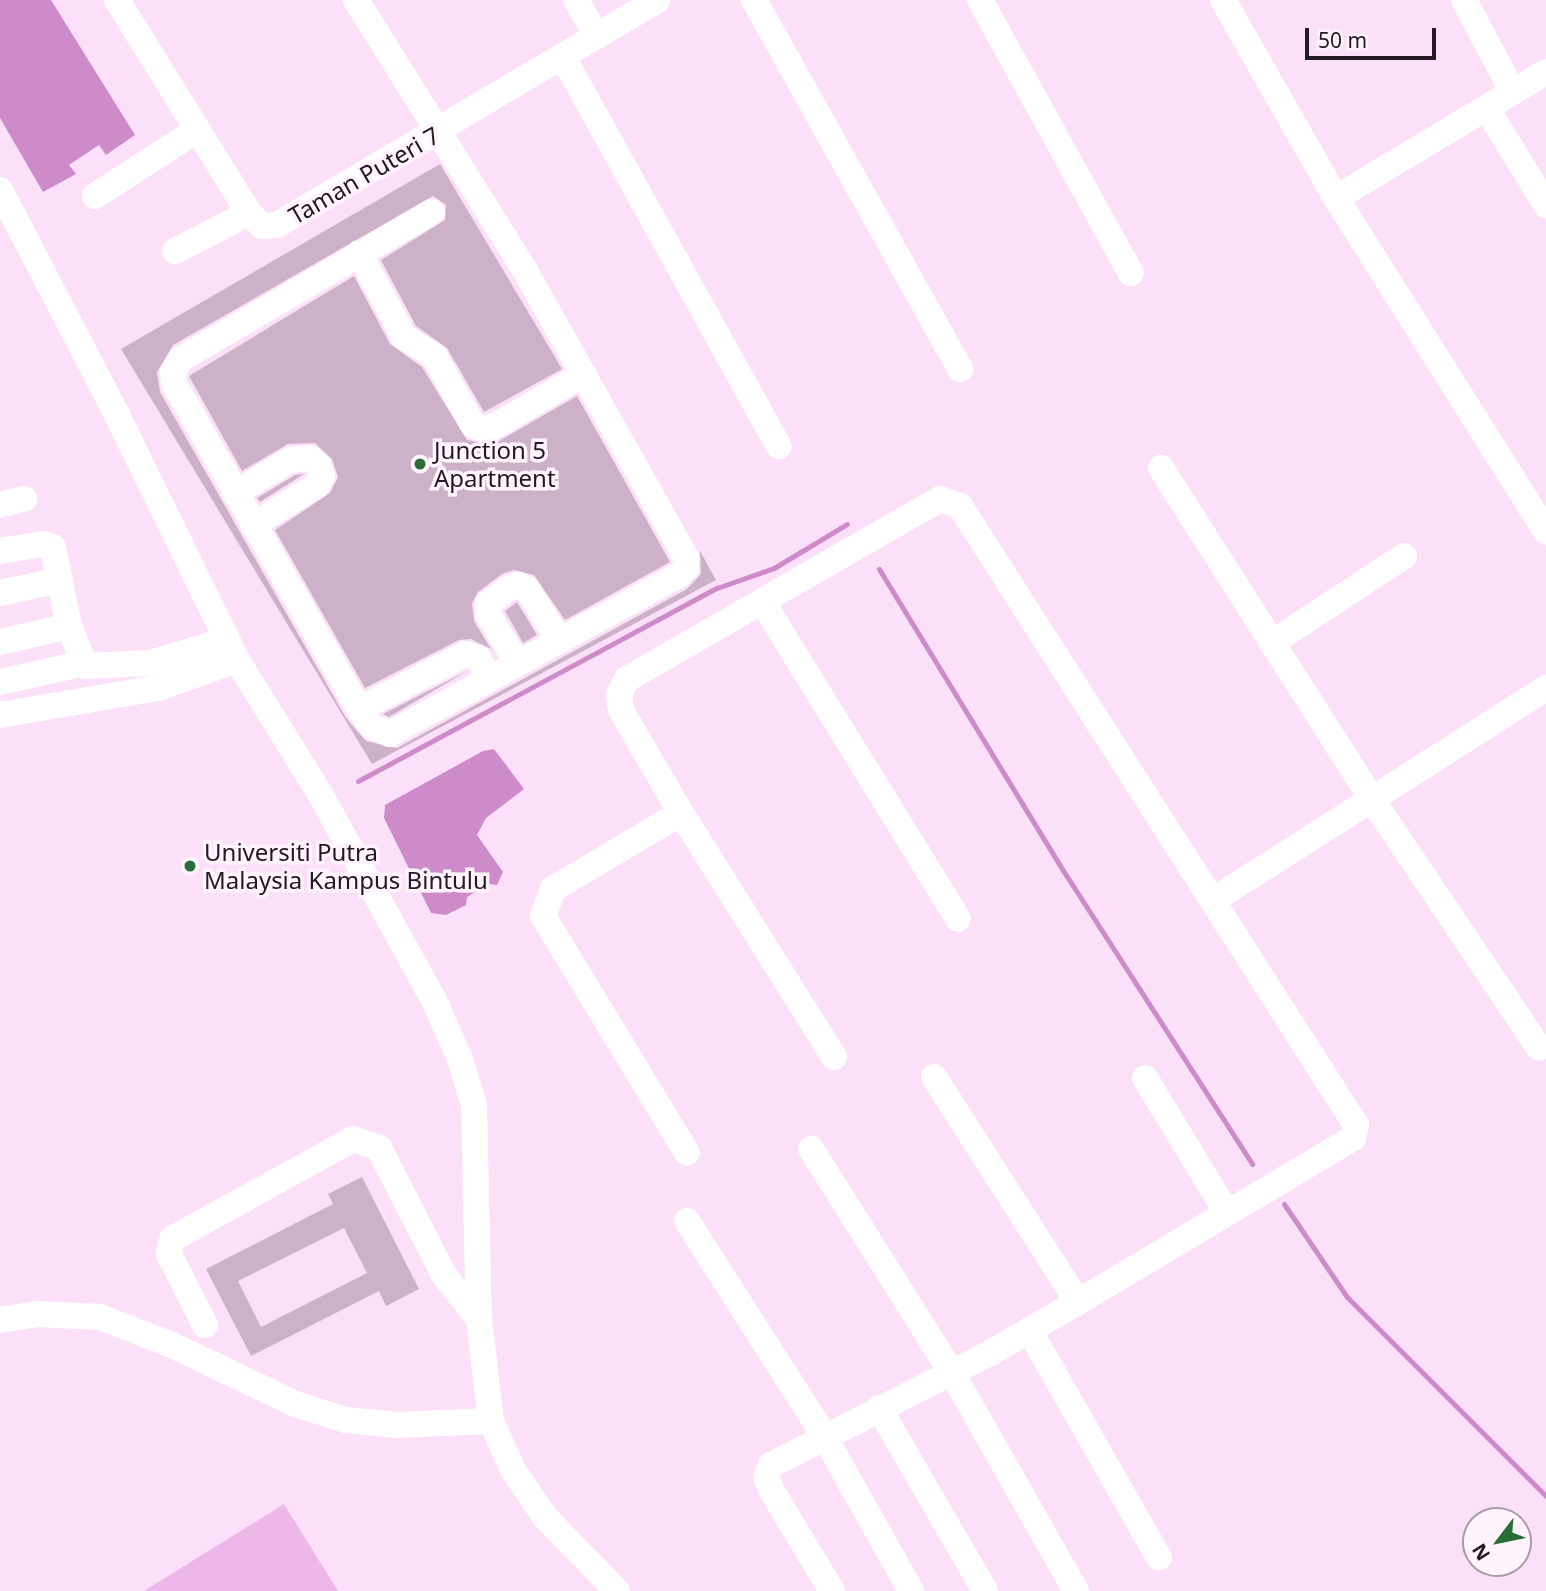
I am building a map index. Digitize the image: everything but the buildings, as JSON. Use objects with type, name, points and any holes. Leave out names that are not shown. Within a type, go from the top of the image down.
[{"type":"street","name":"Taman Puteri 7","points":[[117,0],[249,213],[262,226],[277,225],[658,0]]},
{"type":"street","points":[[356,0],[584,374],[686,558],[686,568],[390,734],[372,727],[359,709],[174,384],[173,372],[181,359],[432,212]]},
{"type":"street","points":[[576,0],[597,36]]},
{"type":"street","points":[[754,0],[960,369]]},
{"type":"street","points":[[980,0],[1130,273]]},
{"type":"street","points":[[1223,0],[1336,198],[1546,531]]},
{"type":"street","points":[[1464,0],[1513,92]]},
{"type":"street","points":[[563,57],[779,446]]},
{"type":"street","points":[[1336,198],[1546,72]]},
{"type":"street","points":[[1487,109],[1546,205]]},
{"type":"street","points":[[95,196],[197,130]]},
{"type":"street","points":[[0,190],[117,415],[232,650],[319,792],[434,1000],[460,1059],[474,1105],[479,1319],[491,1421],[513,1470],[545,1517],[617,1591]]},
{"type":"street","points":[[175,251],[249,213]]},
{"type":"street","points":[[359,253],[404,337],[434,356],[473,425],[483,429],[495,426],[584,374]]},
{"type":"street","points":[[235,493],[290,460],[310,457],[318,465],[322,477],[317,485],[253,525]]},
{"type":"street","points":[[1161,468],[1371,798],[1539,1048]]},
{"type":"street","points":[[832,1591],[766,1477],[771,1465],[823,1434],[951,1371],[1078,1302],[1353,1138],[1356,1125],[1215,899],[960,506],[940,499],[911,512],[763,603],[627,679],[618,694],[621,710],[681,813],[834,1057]]},
{"type":"street","points":[[0,551],[43,544],[52,547],[80,664]]},
{"type":"street","points":[[1272,643],[1404,556]]},
{"type":"street","points":[[0,593],[60,580]]},
{"type":"street","points":[[517,663],[488,614],[488,604],[507,589],[518,585],[527,589],[559,640]]},
{"type":"street","points":[[763,603],[958,919]]},
{"type":"street","points":[[0,642],[69,626]]},
{"type":"street","points":[[0,682],[80,664],[150,663],[232,650]]},
{"type":"street","points":[[0,715],[159,688],[232,650]]},
{"type":"street","points":[[359,709],[466,653],[478,658],[489,679]]},
{"type":"street","points":[[1215,899],[1371,798],[1542,701]]},
{"type":"street","points":[[681,813],[553,889],[543,916],[687,1153]]},
{"type":"street","points":[[934,1077],[1078,1302]]},
{"type":"street","points":[[1145,1078],[1227,1213]]},
{"type":"street","points":[[205,1325],[169,1254],[172,1239],[353,1139],[379,1148],[444,1275],[479,1319]]},
{"type":"street","points":[[811,1149],[951,1371],[1076,1591]]},
{"type":"street","points":[[687,1221],[823,1434],[911,1591]]},
{"type":"street","points":[[0,1320],[37,1314],[100,1317],[149,1335],[295,1404],[346,1420],[398,1424],[491,1421]]},
{"type":"street","points":[[1029,1330],[1159,1558]]},
{"type":"street","points":[[879,1408],[985,1591]]},
{"type":"shaded area","points":[[0,0],[51,0],[135,135],[106,155],[99,145],[69,165],[76,174],[43,192],[0,118]]},
{"type":"shaded area","points":[[494,749],[524,789],[486,818],[477,835],[503,872],[497,885],[488,884],[467,897],[466,905],[446,915],[431,913],[384,818],[385,805],[483,751]]},
{"type":"shaded area","points":[[284,1504],[338,1591],[144,1591]]},
{"type":"waterway","points":[[358,781],[717,588],[774,568],[847,524]]},
{"type":"waterway","points":[[879,569],[1066,875],[1252,1164]]},
{"type":"waterway","points":[[1284,1204],[1347,1297],[1546,1496]]},
{"type":"place","name":"Junction 5 Apartment","points":[[420,464]]},
{"type":"place","name":"Universiti Putra Malaysia Kampus Bintulu","points":[[190,866]]}]
